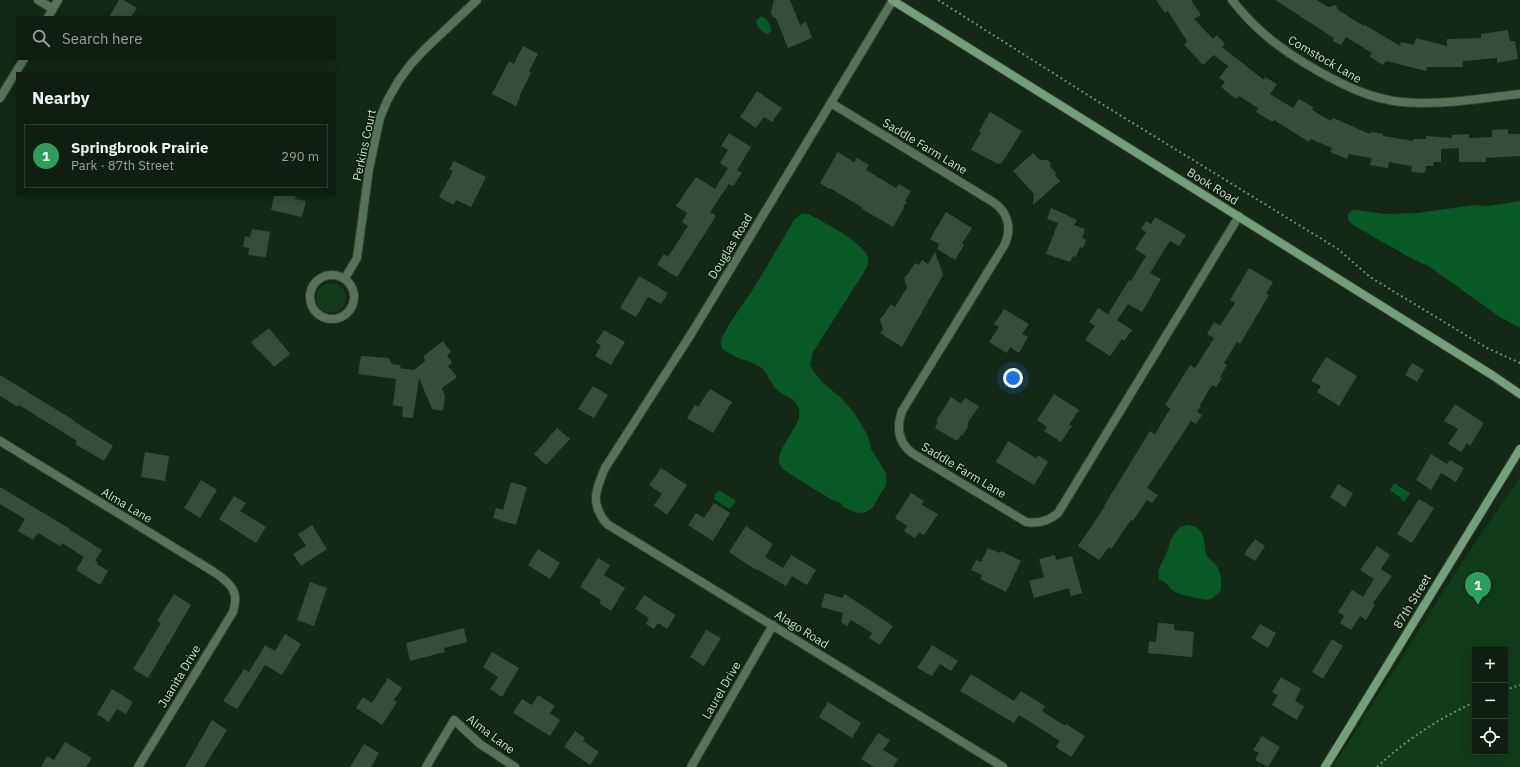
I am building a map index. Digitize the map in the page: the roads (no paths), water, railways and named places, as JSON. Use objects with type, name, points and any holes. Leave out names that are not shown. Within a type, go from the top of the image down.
[{"type":"street","points":[[38,0],[53,9]]},
{"type":"street","points":[[49,16],[58,0]]},
{"type":"street","name":"Perkins Court","points":[[345,278],[357,258],[369,169],[380,118],[387,102],[399,80],[411,64],[476,0]]},
{"type":"street","name":"Douglas Road","points":[[596,505],[595,495],[597,485],[605,468],[693,331],[893,0]]},
{"type":"street","name":"Book Road","points":[[893,0],[1239,216],[1520,394]]},
{"type":"street","name":"Comstock Lane","points":[[1232,0],[1252,24],[1271,41],[1292,56],[1340,84],[1356,91],[1386,100],[1424,103],[1520,94]]},
{"type":"street","points":[[0,98],[23,60]]},
{"type":"street","name":"Saddle Farm Lane","points":[[831,103],[994,202],[999,206],[1006,217],[1009,230],[1005,244],[902,411],[899,419],[899,432],[901,441],[912,453],[1026,522],[1044,522],[1058,513],[1239,216]]},
{"type":"street","points":[[334,274],[345,278],[349,282],[354,293],[354,299],[347,314],[336,319],[324,318],[319,315],[310,301],[311,289],[314,284],[323,276],[328,275],[334,274]]},
{"type":"street","name":"Alma Lane","points":[[0,441],[214,572],[226,580],[235,595]]},
{"type":"street","name":"87th Street","points":[[1325,767],[1520,449]]},
{"type":"street","name":"Alago Road","points":[[596,505],[599,515],[607,524],[1003,767]]},
{"type":"street","name":"Juanita Drive","points":[[138,767],[233,612],[236,602],[235,595]]},
{"type":"street","name":"Laurel Drive","points":[[691,767],[773,626]]},
{"type":"street","name":"Alma Lane","points":[[426,767],[454,720],[480,744],[515,767]]},
{"type":"place","name":"Springbrook Prairie","points":[[1478,605]]}]
